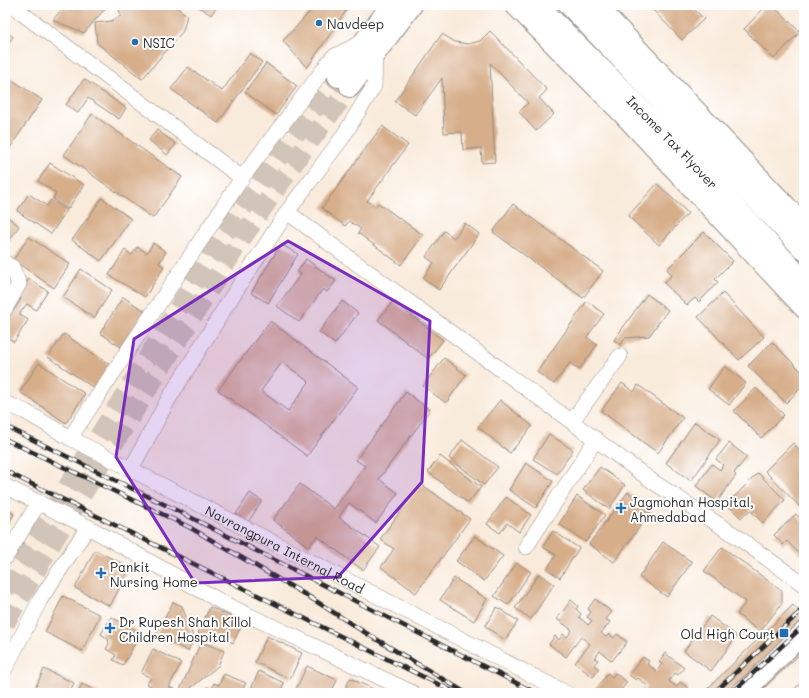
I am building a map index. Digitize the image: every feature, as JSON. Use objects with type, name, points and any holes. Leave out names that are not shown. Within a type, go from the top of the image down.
[{"type":"main road","points":[[344,82],[369,48],[392,5]]},
{"type":"main road","points":[[369,48],[412,5]]},
{"type":"main road","points":[[516,5],[624,115],[804,308]]},
{"type":"main road","name":"Income Tax Flyover","points":[[538,5],[687,155],[804,281]]},
{"type":"main road","name":"Income Tax Flyover","points":[[569,5],[804,250]]},
{"type":"main road","points":[[596,5],[804,225]]},
{"type":"main road","points":[[741,693],[804,632]]},
{"type":"street","points":[[11,5],[242,178]]},
{"type":"street","points":[[70,438],[242,178],[333,57],[369,48],[374,86],[342,138],[287,212],[172,394],[131,469]]},
{"type":"street","points":[[287,212],[652,481],[736,536],[804,585]]},
{"type":"street","points":[[5,263],[12,267],[19,284],[5,309]]},
{"type":"street","points":[[572,421],[620,356]]},
{"type":"street","name":"Navrangpura Internal Road","points":[[5,402],[26,412],[70,438],[566,693]]},
{"type":"street","points":[[526,547],[596,439]]},
{"type":"street","points":[[5,486],[88,527],[227,605],[413,693]]},
{"type":"street","points":[[5,558],[39,502]]},
{"type":"street","points":[[5,669],[40,600],[88,527]]},
{"type":"highlighted area","points":[[288,241],[430,321],[422,482],[338,577],[195,583],[116,457],[134,339]]},
{"type":"building","points":[[65,5],[108,5],[84,33],[53,20]]},
{"type":"building","name":"NSIC","points":[[132,5],[173,5],[187,15],[183,31],[142,79],[97,43],[95,23],[111,21],[121,16],[119,9]]},
{"type":"building","points":[[196,5],[218,5],[211,15]]},
{"type":"building","name":"Navdeep","points":[[316,5],[350,5],[307,68],[283,41]]},
{"type":"building","points":[[648,5],[696,5],[693,8],[704,19],[682,40]]},
{"type":"building","points":[[767,5],[772,5],[800,32],[774,59],[744,29]]},
{"type":"building","points":[[5,31],[13,37],[5,48]]},
{"type":"building","points":[[490,31],[547,90],[539,98],[554,114],[536,131],[519,112],[528,103],[490,63],[495,162],[482,163],[481,148],[463,150],[462,132],[444,133],[442,78],[415,115],[395,101],[442,34],[455,42],[468,44],[480,41]]},
{"type":"building","points":[[250,53],[262,62],[218,123],[171,89],[188,67],[222,91]]},
{"type":"building","points":[[266,63],[297,86],[276,115],[245,92]]},
{"type":"building","points":[[5,75],[42,100],[5,155]]},
{"type":"building","points":[[84,79],[126,108],[119,119],[88,98],[78,113],[66,105]]},
{"type":"building","points":[[92,114],[182,177],[153,218],[64,155]]},
{"type":"building","points":[[382,126],[408,145],[367,201],[375,207],[378,203],[423,235],[401,265],[358,233],[361,229],[349,221],[345,226],[322,208]]},
{"type":"building","points":[[157,130],[176,144],[167,155],[149,140]]},
{"type":"building","points":[[50,163],[84,185],[68,209],[53,199],[56,193],[38,181]]},
{"type":"building","points":[[657,184],[688,213],[659,245],[628,216]]},
{"type":"building","points":[[29,194],[47,206],[51,200],[67,210],[51,234],[17,211]]},
{"type":"building","points":[[102,198],[131,219],[101,261],[72,240]]},
{"type":"building","points":[[513,204],[603,271],[583,298],[493,232]]},
{"type":"building","points":[[5,215],[19,226],[5,247]]},
{"type":"building","points":[[465,223],[479,234],[439,290],[423,278],[434,263],[426,257],[444,231],[454,238]]},
{"type":"building","points":[[704,232],[733,261],[715,279],[718,282],[699,302],[695,298],[687,305],[664,283],[672,275],[667,269]]},
{"type":"building","points":[[29,237],[70,264],[54,288],[13,260]]},
{"type":"building","points":[[153,243],[166,252],[159,263],[164,267],[145,297],[109,275],[125,250],[132,255],[137,247],[147,253]]},
{"type":"building","points":[[281,244],[298,254],[268,303],[251,293]]},
{"type":"building","points":[[306,259],[336,281],[327,292],[323,289],[299,322],[277,306],[301,274],[297,272]]},
{"type":"building","points":[[81,269],[112,290],[94,318],[63,297]]},
{"type":"building","points":[[29,279],[48,291],[36,310],[27,304],[19,314],[28,320],[14,342],[5,336],[5,314],[9,307],[14,310],[21,299],[17,296]]},
{"type":"building","points":[[723,293],[764,337],[739,360],[698,317]]},
{"type":"building","points":[[647,294],[668,310],[649,336],[625,338],[621,345],[614,340]]},
{"type":"building","points":[[123,297],[145,311],[121,347],[100,333]]},
{"type":"building","points":[[342,301],[358,313],[335,344],[319,332]]},
{"type":"building","points":[[393,301],[443,340],[428,359],[378,320]]},
{"type":"building","points":[[587,301],[604,314],[587,337],[597,345],[579,370],[570,363],[554,384],[537,372]]},
{"type":"building","points":[[270,321],[358,387],[307,456],[218,390]],"holes":[[[282,362],[309,382],[288,411],[261,391]]]},
{"type":"building","points":[[64,334],[113,367],[97,390],[48,357]]},
{"type":"building","points":[[772,342],[804,374],[804,385],[786,403],[748,366]]},
{"type":"building","points":[[444,358],[466,375],[446,403],[423,386]]},
{"type":"building","points":[[39,363],[85,394],[66,423],[20,392]]},
{"type":"building","points":[[725,366],[746,383],[729,405],[708,389]]},
{"type":"building","points":[[622,383],[634,392],[638,385],[683,418],[658,453],[601,411]]},
{"type":"building","points":[[756,388],[784,415],[761,438],[734,411]]},
{"type":"building","points":[[406,392],[430,410],[379,479],[398,493],[376,523],[349,503],[339,517],[380,547],[363,570],[317,536],[309,547],[273,520],[300,484],[334,509],[365,466],[356,460]]},
{"type":"building","points":[[500,400],[532,426],[510,453],[478,427]]},
{"type":"building","points":[[695,422],[720,440],[691,481],[666,463]]},
{"type":"building","points":[[549,434],[573,450],[557,474],[533,459]]},
{"type":"building","points":[[462,440],[498,467],[484,485],[449,458]]},
{"type":"building","points":[[729,443],[747,457],[734,473],[736,475],[717,502],[696,486],[712,464],[720,470],[723,465],[716,459]]},
{"type":"building","points":[[793,443],[804,455],[804,478],[801,481],[804,484],[804,503],[800,507],[765,471]]},
{"type":"building","points":[[440,456],[481,487],[468,503],[428,472]]},
{"type":"building","points":[[526,463],[553,481],[536,508],[509,490]]},
{"type":"building","points":[[600,467],[625,485],[609,509],[583,490]]},
{"type":"building","points":[[758,473],[785,500],[763,523],[750,510],[741,518],[727,504]]},
{"type":"building","points":[[421,484],[470,519],[416,593],[381,567],[394,549],[380,539]]},
{"type":"building","points":[[628,492],[652,510],[614,562],[589,544]]},
{"type":"building","points":[[250,493],[262,501],[248,522],[236,514]]},
{"type":"building","points":[[577,496],[605,515],[586,542],[559,524]]},
{"type":"building","points":[[506,497],[531,515],[519,532],[507,523],[500,533],[487,524]]},
{"type":"building","points":[[5,509],[14,514],[5,529]]},
{"type":"building","points":[[796,514],[804,523],[804,553],[801,556],[787,541],[783,545],[774,535]]},
{"type":"building","points":[[553,531],[579,548],[560,578],[547,569],[556,555],[543,547]]},
{"type":"building","points":[[475,536],[503,556],[484,581],[456,561]]},
{"type":"building","points":[[663,542],[692,562],[667,597],[639,577]]},
{"type":"building","points":[[722,547],[782,591],[782,603],[760,632],[737,614],[746,602],[704,571]]},
{"type":"building","points":[[95,550],[130,568],[110,606],[75,588]]},
{"type":"building","points":[[517,563],[531,572],[508,605],[494,596]]},
{"type":"building","points":[[539,574],[554,584],[531,619],[515,608]]},
{"type":"building","points":[[454,578],[487,599],[474,621],[440,600]]},
{"type":"building","points":[[63,596],[100,615],[82,651],[45,632]]},
{"type":"building","points":[[595,599],[612,612],[606,619],[610,622],[601,633],[606,637],[609,634],[614,638],[617,634],[627,642],[612,661],[600,651],[595,658],[598,660],[594,665],[599,669],[593,677],[575,663],[590,644],[581,637],[566,657],[549,644],[555,636],[559,640],[563,634],[567,637],[572,630],[557,619],[571,600],[578,606],[576,609],[581,614],[579,617],[588,625],[592,621],[587,617],[591,612],[588,609]]},
{"type":"building","points":[[173,602],[182,606],[194,639],[188,651],[156,635]]},
{"type":"building","name":"Old High Court","points":[[793,605],[804,617],[804,650],[759,693],[703,693]]},
{"type":"building","points":[[210,607],[243,622],[233,643],[216,635],[213,640],[198,633]]},
{"type":"building","points":[[497,607],[518,621],[505,640],[485,626]]},
{"type":"building","points":[[710,616],[737,636],[711,671],[684,651]]},
{"type":"building","points":[[111,617],[141,633],[123,665],[113,660],[116,655],[106,649],[109,644],[108,639],[101,634]]},
{"type":"building","points":[[267,636],[302,653],[290,679],[255,662]]},
{"type":"building","points":[[201,642],[224,651],[218,666],[186,692],[180,690]]},
{"type":"building","points":[[153,649],[181,663],[169,687],[174,689],[172,693],[148,693],[151,686],[147,684],[151,678],[141,673]]},
{"type":"building","points":[[665,653],[684,668],[678,675],[675,673],[669,681],[677,687],[680,682],[688,688],[684,693],[643,693],[648,686],[638,678],[636,680],[629,675],[643,657],[649,661],[647,664],[657,671],[662,664],[659,662]]},
{"type":"building","points":[[307,666],[337,680],[331,693],[298,693],[295,691]]},
{"type":"building","points":[[44,669],[74,683],[69,693],[33,693]]},
{"type":"building","points":[[259,671],[284,683],[280,693],[249,693]]},
{"type":"building","points":[[608,673],[612,677],[615,673],[627,682],[619,693],[601,693],[596,689]]},
{"type":"building","points":[[224,674],[246,683],[241,693],[200,693],[201,690],[205,691],[207,687],[212,689],[214,683],[219,685]]},
{"type":"building","points":[[350,678],[375,690],[373,693],[343,693]]},
{"type":"building","points":[[804,679],[804,693],[791,693]]},
{"type":"building","points":[[82,684],[99,693],[78,693]]},
{"type":"tunnel","points":[[5,590],[225,233],[285,148],[338,77]]},
{"type":"tunnel","points":[[5,623],[53,541],[239,242],[298,157],[350,87]]},
{"type":"railway","points":[[5,426],[192,518],[536,693]]},
{"type":"railway","points":[[5,439],[189,527],[311,598],[466,693]]},
{"type":"railway","points":[[5,471],[456,693]]},
{"type":"railway","points":[[714,693],[804,608]]},
{"type":"railway","points":[[732,693],[804,625]]},
{"type":"place","name":"Navdeep","points":[[319,23]]},
{"type":"place","name":"NSIC","points":[[135,42]]},
{"type":"place","name":"Jagmohan Hospital, Ahmedabad","points":[[621,508]]},
{"type":"place","name":"Pankit Nursing Home","points":[[101,573]]},
{"type":"place","name":"Dr Rupesh Shah Killol Children Hospital","points":[[110,628]]},
{"type":"place","name":"Old High Court","points":[[784,633]]}]
